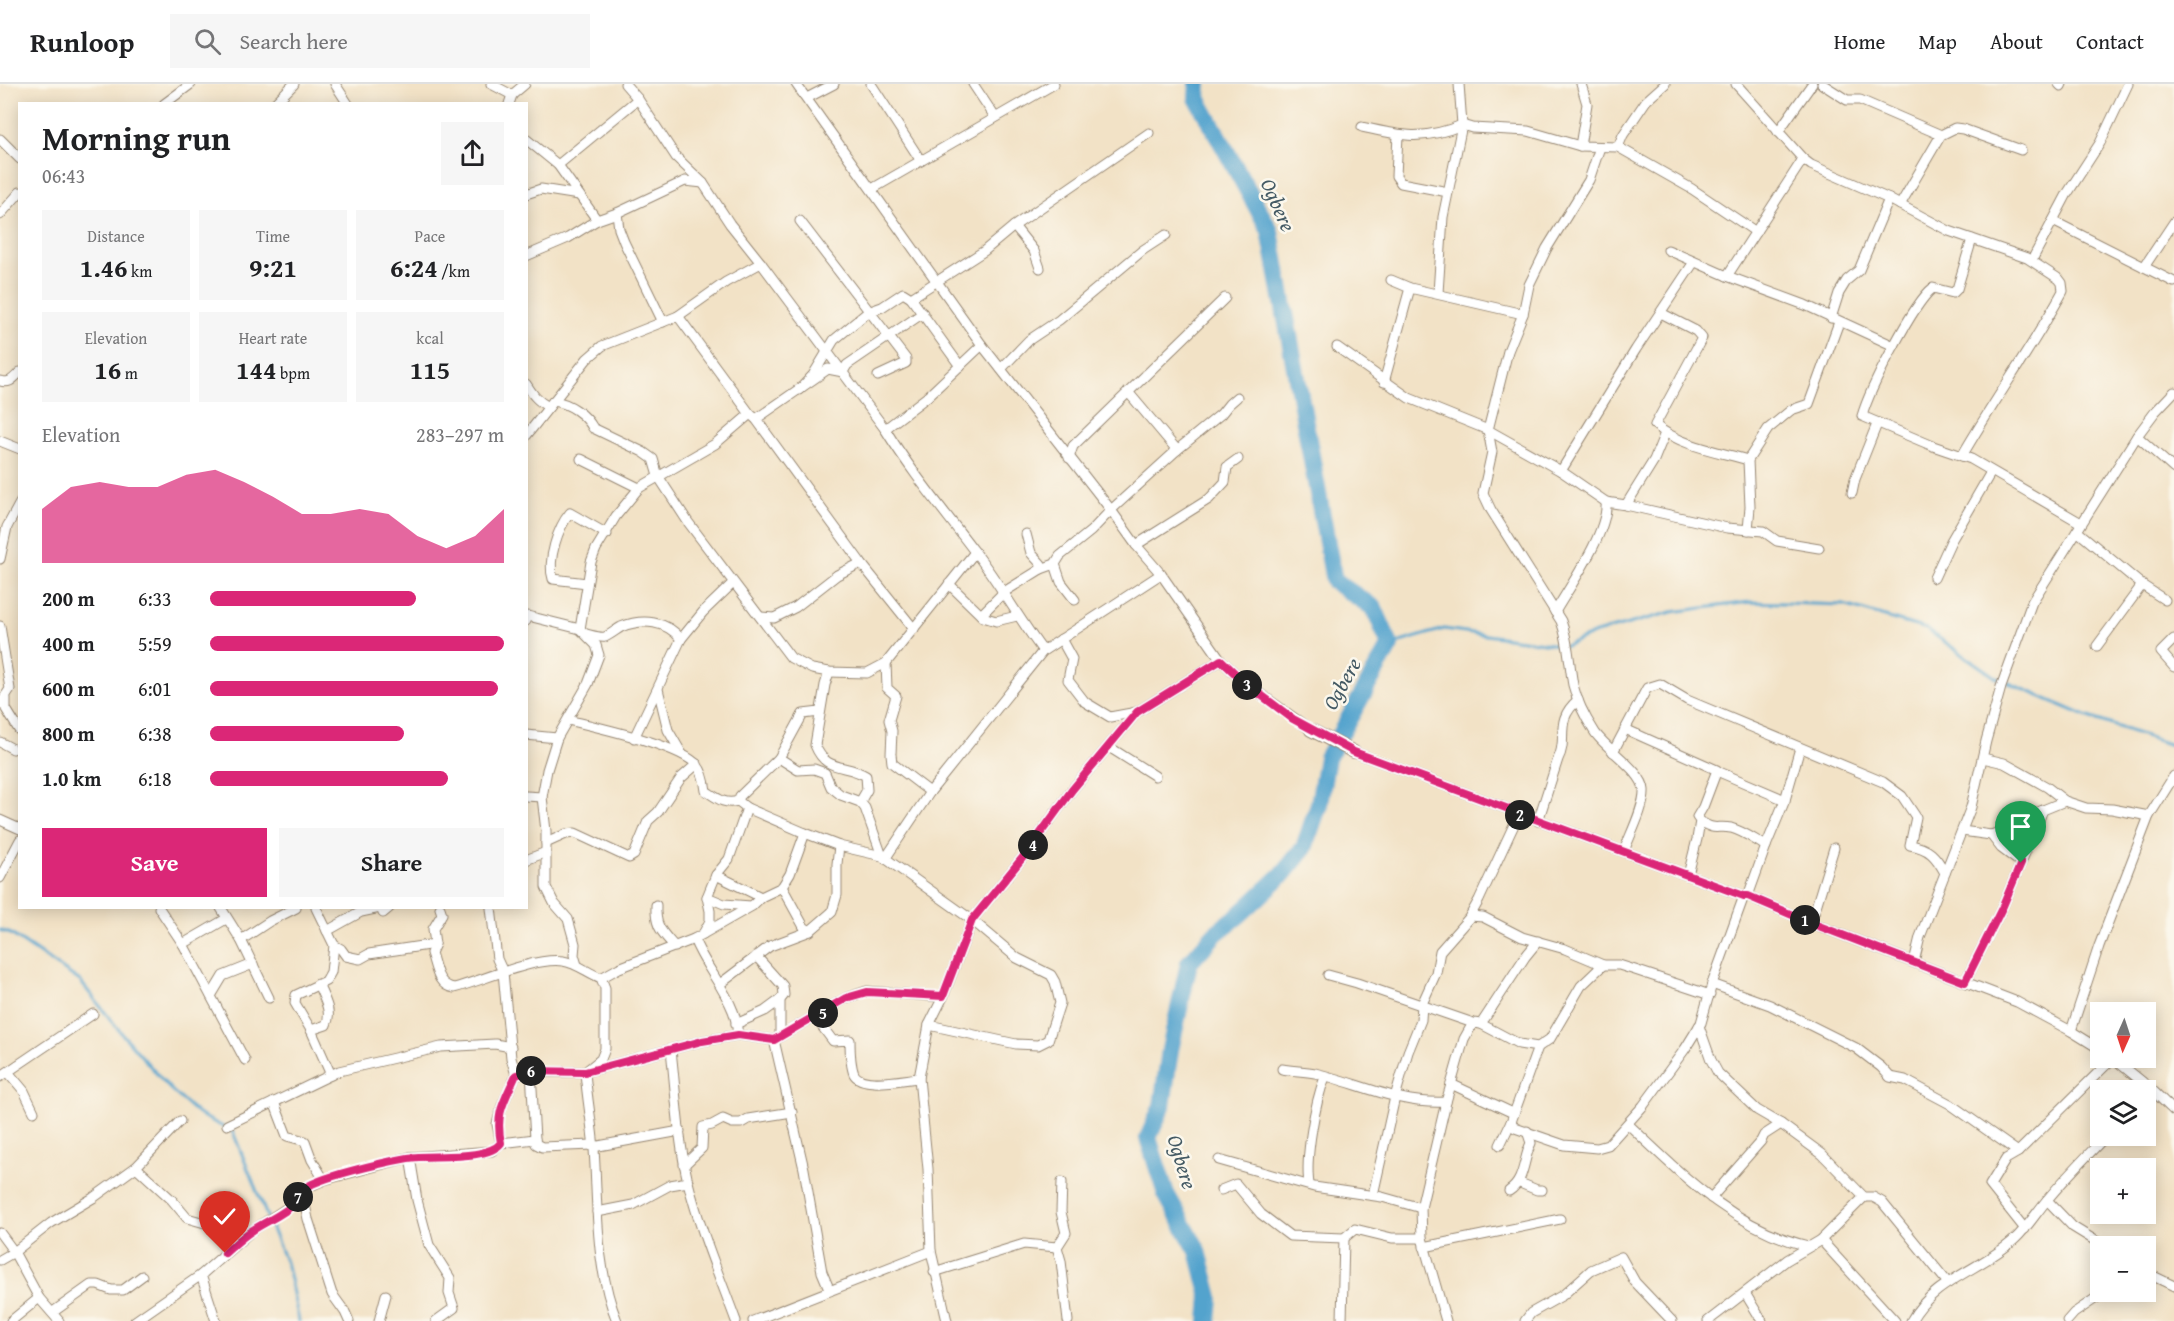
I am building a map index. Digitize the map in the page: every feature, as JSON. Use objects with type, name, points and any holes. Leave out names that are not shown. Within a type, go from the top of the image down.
[{"type":"street","points":[[167,102],[191,84]]},
{"type":"street","points":[[276,102],[294,84]]},
{"type":"street","points":[[336,84],[347,102]]},
{"type":"street","points":[[491,84],[510,99],[525,84]]},
{"type":"street","points":[[625,84],[638,99],[676,157],[703,183],[730,224],[843,372],[885,429],[913,473],[1004,592],[1017,616],[1043,651]]},
{"type":"street","points":[[796,84],[981,345],[1161,574],[1221,660],[1245,683],[1311,730],[1354,752],[1746,896],[2017,1002],[2090,1043]]},
{"type":"street","points":[[807,98],[834,84]]},
{"type":"street","points":[[871,84],[921,161]]},
{"type":"street","points":[[974,84],[995,117]]},
{"type":"street","points":[[872,189],[1054,84]]},
{"type":"street","points":[[1438,293],[1440,239],[1462,125],[1459,84]]},
{"type":"street","points":[[1580,146],[1587,104],[1581,84]]},
{"type":"street","points":[[1618,147],[1623,135],[1646,101],[1665,84]]},
{"type":"street","points":[[1736,84],[1803,159],[1828,173],[1889,199],[1949,231],[2032,260],[2059,279],[2063,291],[2030,350],[1985,416],[1962,456]]},
{"type":"street","points":[[1778,132],[1812,84]]},
{"type":"street","points":[[1822,84],[1847,100],[1860,100],[1941,135]]},
{"type":"street","points":[[2032,260],[2067,194],[2100,142],[2128,84]]},
{"type":"street","points":[[558,165],[638,99]]},
{"type":"street","points":[[1362,127],[1398,135],[1426,136],[1446,132],[1462,125],[1472,128],[1528,131],[1580,146],[1618,147],[1692,189],[1756,232]]},
{"type":"street","points":[[1900,205],[1941,135],[1955,128],[2021,150]]},
{"type":"street","points":[[911,298],[984,250],[1014,226],[1149,133]]},
{"type":"street","points":[[1398,135],[1396,176],[1398,180],[1401,183],[1448,192]]},
{"type":"street","points":[[0,139],[18,157]]},
{"type":"street","points":[[528,141],[558,165],[597,220]]},
{"type":"street","points":[[1600,147],[1589,180],[1547,248],[1529,285],[1523,314],[1508,351],[1488,430],[1492,452],[1483,493],[1491,510],[1561,621],[1568,644],[1573,684],[1578,700],[1595,733],[1639,777],[1645,788],[1624,851]]},
{"type":"street","points":[[1727,276],[1803,159]]},
{"type":"street","points":[[528,255],[568,238],[597,220],[686,181],[703,183]]},
{"type":"street","points":[[528,193],[541,189],[579,195]]},
{"type":"street","points":[[0,215],[18,194]]},
{"type":"street","points":[[1749,530],[1748,460],[1768,429],[1791,410],[1809,404],[1835,320],[1839,293],[1847,280],[1859,270],[1889,199]]},
{"type":"street","points":[[617,213],[619,229],[624,242],[663,322]]},
{"type":"street","points":[[800,221],[868,312],[906,358],[906,363],[878,376]]},
{"type":"street","points":[[2053,221],[2174,282]]},
{"type":"street","points":[[2144,267],[2174,222]]},
{"type":"street","points":[[1014,226],[1034,251],[1040,268]]},
{"type":"street","points":[[1001,369],[1029,340],[1059,320],[1143,250],[1166,235]]},
{"type":"street","points":[[1972,239],[1957,289],[1953,293],[1933,288],[1913,311],[1862,416],[1877,424],[1962,456],[1992,472],[2079,527],[2142,585],[2165,600]]},
{"type":"street","points":[[1668,250],[1727,276],[1805,305],[1894,346]]},
{"type":"street","points":[[1561,471],[1636,349],[1694,262]]},
{"type":"street","points":[[528,433],[587,359],[602,346],[678,316],[726,282],[761,263]]},
{"type":"street","points":[[1390,280],[1410,288],[1523,314]]},
{"type":"street","points":[[1384,382],[1410,288]]},
{"type":"street","points":[[799,390],[813,375],[834,340],[868,312],[882,307],[903,293],[911,298],[960,366]]},
{"type":"street","points":[[1069,458],[1073,446],[1225,298]]},
{"type":"street","points":[[1661,313],[1696,331],[1702,338],[1655,425],[1665,433],[1690,444],[1748,460]]},
{"type":"street","points":[[843,372],[847,365],[923,314]]},
{"type":"street","points":[[678,316],[861,563],[914,629]]},
{"type":"street","points":[[885,429],[927,397],[981,345]]},
{"type":"street","points":[[1337,348],[1409,398],[1488,430],[1561,471],[1606,502],[1727,528],[1762,531],[1777,540],[1819,548]]},
{"type":"street","points":[[582,632],[587,583],[596,549],[616,516],[639,488],[714,444],[828,369],[843,372]]},
{"type":"street","points":[[0,381],[6,383],[18,374]]},
{"type":"street","points":[[528,387],[536,400],[549,407]]},
{"type":"street","points":[[1128,392],[1177,450]]},
{"type":"street","points":[[1914,962],[1920,937],[1971,807],[2004,675],[2032,602],[2137,436],[2174,392]]},
{"type":"street","points":[[981,615],[1004,592],[1041,569],[1054,564],[1060,556],[1091,531],[1110,510],[1221,414],[1237,397]]},
{"type":"street","points":[[549,407],[553,402],[563,402],[590,420],[593,428],[653,459],[658,477],[688,522],[790,658],[812,669],[867,673],[886,663],[975,552]]},
{"type":"street","points":[[1852,493],[1855,479],[1877,424]]},
{"type":"street","points":[[1626,505],[1654,460],[1665,433]]},
{"type":"street","points":[[2137,436],[2174,469]]},
{"type":"street","points":[[0,441],[18,448]]},
{"type":"street","points":[[581,459],[639,488]]},
{"type":"street","points":[[1136,545],[1209,499],[1225,482],[1227,466],[1238,459]]},
{"type":"street","points":[[1934,578],[1951,541],[1992,472]]},
{"type":"street","points":[[1555,612],[1590,554],[1607,511],[1606,502]]},
{"type":"street","points":[[0,559],[8,527],[18,507]]},
{"type":"street","points":[[587,583],[553,579],[552,550],[565,518],[570,513],[607,534]]},
{"type":"street","points":[[1026,534],[1031,553],[1041,564],[1041,569]]},
{"type":"street","points":[[761,617],[774,618],[796,607],[837,575],[861,563]]},
{"type":"street","points":[[1054,564],[1061,582],[1075,600]]},
{"type":"street","points":[[884,857],[930,792],[1043,651],[1161,574]]},
{"type":"street","points":[[634,738],[681,639],[703,612],[734,583]]},
{"type":"street","points":[[949,584],[981,615],[996,621],[1017,616]]},
{"type":"street","points":[[2097,646],[2142,585]]},
{"type":"street","points":[[528,616],[604,637],[624,626],[643,621],[664,625],[674,630],[681,639]]},
{"type":"street","points":[[0,626],[9,695],[6,709],[18,728]]},
{"type":"street","points":[[582,632],[596,645],[599,655],[588,684],[557,738],[547,770],[542,797],[546,887],[554,903],[568,919],[575,944],[574,955],[577,964],[586,972],[601,978],[605,988],[605,1049],[601,1059],[585,1072]]},
{"type":"street","points":[[1061,639],[1072,659],[1068,680],[1085,702],[1110,717],[1139,711]]},
{"type":"street","points":[[2174,639],[2161,651],[2174,667]]},
{"type":"street","points":[[946,1321],[931,1251],[928,1169],[919,1078],[929,1025],[943,996],[972,920],[1024,856],[1072,790],[1139,711],[1221,660]]},
{"type":"street","points":[[886,663],[887,688],[896,696],[889,720],[892,731],[892,764],[930,792]]},
{"type":"street","points":[[829,672],[815,745],[818,754],[827,764],[860,772],[866,776],[867,790],[860,802]]},
{"type":"street","points":[[1613,752],[1647,688],[1660,684],[1687,700],[1878,779],[1902,796],[1916,817],[1910,845],[1928,850],[1936,857],[1946,873]]},
{"type":"street","points":[[657,689],[668,730],[684,756]]},
{"type":"street","points":[[1538,821],[1562,752],[1564,718],[1568,708],[1578,700]]},
{"type":"street","points":[[738,801],[740,796],[779,758],[803,714],[820,712]]},
{"type":"street","points":[[568,720],[670,749],[697,764],[705,780],[706,791],[722,802],[738,801]]},
{"type":"street","points":[[1625,729],[1785,800]]},
{"type":"street","points":[[528,735],[557,738]]},
{"type":"street","points":[[0,742],[13,749]]},
{"type":"street","points":[[1109,747],[1155,776]]},
{"type":"street","points":[[1451,1084],[1512,1118],[1515,1128],[1564,1145],[1597,1148],[1608,1145],[1644,1106],[1699,1026],[1712,984],[1785,800],[1800,748]]},
{"type":"street","points":[[779,758],[798,770],[825,773],[831,787],[841,795],[860,802],[871,819],[874,837],[884,857]]},
{"type":"street","points":[[1983,758],[2004,763],[2047,787],[2065,801],[2086,808],[2112,809],[2149,816]]},
{"type":"street","points":[[528,859],[566,834],[574,833],[630,858],[634,855],[648,821],[658,812],[681,778],[697,764]]},
{"type":"street","points":[[1717,771],[1697,817],[1713,829],[1736,830],[1766,846]]},
{"type":"street","points":[[2071,1031],[2099,946],[2149,816],[2174,776]]},
{"type":"street","points":[[528,796],[542,797]]},
{"type":"street","points":[[738,801],[747,808],[805,833],[839,846],[884,857],[972,920],[1017,958],[1051,975],[1060,1003],[1048,1040],[1038,1045],[1016,1044],[929,1025]]},
{"type":"street","points":[[1962,831],[1991,835],[2011,828],[2021,819],[2065,801]]},
{"type":"street","points":[[738,1035],[734,1013],[720,984],[701,958],[698,936],[710,921],[707,897],[716,875],[729,859],[747,808]]},
{"type":"street","points":[[1965,982],[2003,906],[2043,810]]},
{"type":"street","points":[[1373,1195],[1395,1097],[1408,1052],[1421,1020],[1422,1004],[1436,973],[1440,951],[1476,906],[1519,814]]},
{"type":"street","points":[[0,820],[18,828]]},
{"type":"street","points":[[1688,875],[1698,839],[1700,821]]},
{"type":"street","points":[[601,978],[619,968],[698,936],[752,906],[761,897],[782,887],[790,874],[805,833]]},
{"type":"street","points":[[1991,835],[2001,848],[2021,863]]},
{"type":"street","points":[[0,878],[18,844]]},
{"type":"street","points":[[720,984],[770,946],[810,931],[832,912],[837,895],[839,846]]},
{"type":"street","points":[[1811,923],[1834,848]]},
{"type":"street","points":[[716,875],[761,897]]},
{"type":"street","points":[[782,887],[799,921],[810,931]]},
{"type":"street","points":[[707,897],[724,904],[752,906]]},
{"type":"street","points":[[656,905],[656,922],[675,947]]},
{"type":"street","points":[[1476,906],[1483,917]]},
{"type":"street","points":[[160,909],[183,944],[245,1060]]},
{"type":"street","points":[[241,940],[294,909]]},
{"type":"street","points":[[327,931],[361,912],[375,909]]},
{"type":"street","points":[[440,909],[442,914],[433,929],[435,944],[431,953],[441,982],[447,987],[454,988],[546,961],[577,964]]},
{"type":"street","points":[[491,909],[497,959],[503,972],[511,1058],[516,1075],[502,1106],[497,1124],[501,1143]]},
{"type":"street","points":[[183,944],[225,911],[269,998]]},
{"type":"street","points":[[319,911],[334,945],[331,972],[326,981],[296,995],[295,1003],[311,1030],[331,1075]]},
{"type":"street","points":[[1470,916],[1483,917],[1522,937],[1564,949],[1603,965],[1619,965],[1710,995]]},
{"type":"street","points":[[1446,1321],[1423,1243],[1421,1208],[1446,1102],[1464,1039],[1538,941]]},
{"type":"street","points":[[334,945],[346,956],[360,958],[369,954],[435,944]]},
{"type":"street","points":[[736,1024],[753,1017],[784,995],[783,986],[756,956]]},
{"type":"street","points":[[211,996],[223,976],[253,964]]},
{"type":"street","points":[[1500,1145],[1538,1047],[1550,1039],[1581,986],[1603,965]]},
{"type":"street","points":[[1328,975],[1422,1004],[1477,1024],[1519,1044],[1538,1047]]},
{"type":"street","points":[[311,1030],[326,1025],[330,1018],[318,984]]},
{"type":"street","points":[[1712,984],[1770,1005],[1856,1048],[1890,1077],[1905,1080],[1950,1104],[2019,1152]]},
{"type":"street","points":[[516,1075],[531,1071],[585,1072],[702,1041],[738,1035],[777,1037],[846,998],[867,992],[943,996]]},
{"type":"street","points":[[780,1000],[777,1037],[822,1272],[830,1290]]},
{"type":"street","points":[[734,1013],[753,1017]]},
{"type":"street","points":[[34,1112],[24,1091],[3,1074],[93,1014]]},
{"type":"street","points":[[815,1017],[833,1041],[850,1040],[854,1073],[859,1080],[880,1082],[919,1078]]},
{"type":"street","points":[[1699,1026],[1718,1073],[1757,1110],[1781,1124],[1822,1154],[1864,1197]]},
{"type":"street","points":[[227,1125],[339,1071],[441,1047],[495,1044],[510,1047]]},
{"type":"street","points":[[671,1050],[688,1182],[700,1226],[736,1321]]},
{"type":"street","points":[[2025,1229],[1990,1185],[2006,1159],[2019,1152],[2103,1068]]},
{"type":"street","points":[[2124,1068],[2136,1080]]},
{"type":"street","points":[[1282,1069],[1316,1074],[1395,1097],[1430,1103],[1446,1102]]},
{"type":"street","points":[[531,1071],[535,1139],[536,1144],[542,1147],[593,1146],[680,1131]]},
{"type":"street","points":[[585,1072],[593,1146],[598,1235],[608,1296],[617,1321]]},
{"type":"street","points":[[1309,1184],[1307,1167],[1316,1102],[1325,1077]]},
{"type":"street","points":[[2156,1097],[2174,1111]]},
{"type":"street","points":[[274,1102],[287,1136],[305,1142],[312,1160],[324,1179]]},
{"type":"street","points":[[684,1165],[702,1148],[703,1128],[723,1119],[732,1123],[741,1123],[748,1119],[792,1112]]},
{"type":"street","points":[[0,1260],[136,1167],[180,1121]]},
{"type":"street","points":[[1628,1124],[1711,1198],[1745,1221],[1787,1242],[1808,1246]]},
{"type":"street","points":[[1711,1198],[1764,1135],[1781,1124]]},
{"type":"street","points":[[1509,1191],[1520,1183],[1525,1155],[1531,1143],[1527,1131]]},
{"type":"street","points":[[135,1321],[201,1275],[250,1232],[296,1202],[302,1190],[324,1179],[410,1157],[492,1151],[501,1143],[535,1139]]},
{"type":"street","points":[[1911,1321],[1917,1310],[1930,1296],[2013,1241],[2097,1146]]},
{"type":"street","points":[[410,1157],[417,1200],[429,1245],[450,1278],[449,1293],[454,1308],[436,1321]]},
{"type":"street","points":[[1219,1160],[1314,1187],[1373,1195],[1421,1208]]},
{"type":"street","points":[[136,1167],[172,1200],[187,1218],[226,1229],[225,1253]]},
{"type":"street","points":[[597,1212],[633,1205],[670,1185],[688,1182]]},
{"type":"street","points":[[1062,1182],[1061,1212],[1066,1233],[1057,1247],[1061,1261],[1068,1321]]},
{"type":"street","points":[[1520,1183],[1542,1190]]},
{"type":"street","points":[[1221,1190],[1236,1184],[1262,1214],[1290,1236],[1344,1238],[1355,1229],[1423,1243],[1560,1219]]},
{"type":"street","points":[[302,1190],[308,1219],[332,1294],[349,1321]]},
{"type":"street","points":[[1708,1321],[1786,1260],[1821,1240],[1864,1197],[1873,1197],[1882,1202],[1948,1283]]},
{"type":"street","points":[[2047,1200],[2073,1227],[2090,1237]]},
{"type":"street","points":[[0,1233],[14,1252],[39,1298],[59,1321]]},
{"type":"street","points":[[1342,1321],[1344,1238]]},
{"type":"street","points":[[1821,1240],[1895,1321]]},
{"type":"street","points":[[934,1272],[1024,1244],[1057,1247]]},
{"type":"street","points":[[759,1320],[931,1251]]},
{"type":"street","points":[[1525,1321],[1531,1313],[1563,1295],[1591,1270],[1621,1257],[1635,1281],[1672,1321]]},
{"type":"street","points":[[201,1275],[216,1321]]},
{"type":"street","points":[[52,1312],[91,1285],[99,1285],[111,1290],[123,1290],[142,1276]]},
{"type":"street","points":[[2156,1277],[2174,1286]]},
{"type":"street","points":[[1745,1293],[1762,1321]]},
{"type":"street","points":[[379,1321],[386,1295]]},
{"type":"street","points":[[11,1321],[39,1298]]},
{"type":"street","points":[[2067,1321],[2090,1302]]},
{"type":"waterway","name":"Ogbere","points":[[1198,84],[1197,98],[1270,231],[1334,581],[1374,608],[1390,645],[1327,758],[1319,804],[1304,848],[1283,874],[1216,933],[1189,963],[1170,1050],[1162,1106],[1148,1138],[1166,1194],[1198,1251],[1210,1297],[1208,1321]]},
{"type":"waterway","points":[[1390,645],[1444,629],[1565,646],[1596,633],[1672,612],[1750,602],[1844,605],[1926,629],[1995,677],[2086,716],[2174,746]]},
{"type":"waterway","points":[[0,930],[11,934],[80,981],[170,1089],[198,1114],[233,1132],[287,1266],[299,1321]]},
{"type":"route","points":[[225,1253],[250,1232],[296,1202],[302,1190],[324,1179],[410,1157],[492,1151],[501,1143],[497,1124],[502,1106],[516,1075],[531,1071],[585,1072],[702,1041],[738,1035],[774,1040],[780,1034],[846,998],[867,992],[943,996],[972,920],[1024,856],[1072,790],[1137,712],[1221,660],[1245,683],[1293,719],[1354,752],[1748,896],[1811,923],[1965,982],[2003,906],[2021,863]]}]
